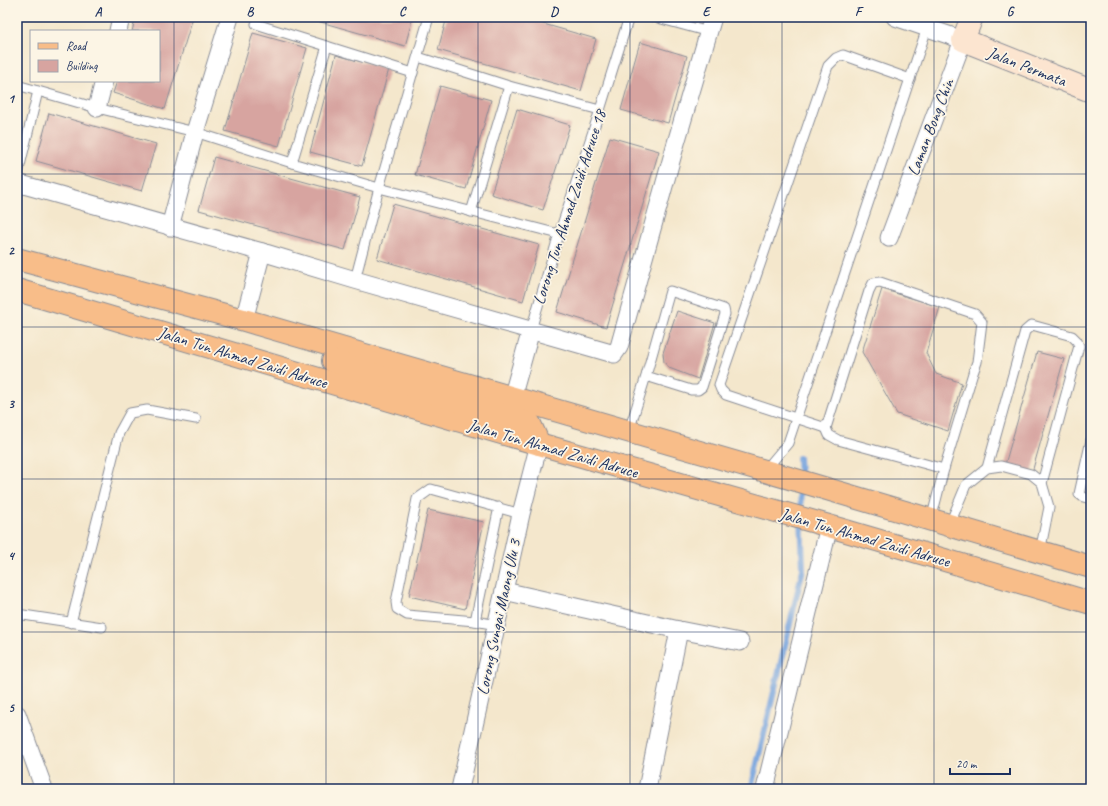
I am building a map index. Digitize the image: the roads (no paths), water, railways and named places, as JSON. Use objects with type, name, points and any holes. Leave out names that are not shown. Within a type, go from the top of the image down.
[{"type":"main road","name":"Jalan Tun Ahmad Zaidi Adruce","points":[[17,259],[244,320],[629,431],[1091,567]]},
{"type":"main road","name":"Jalan Tun Ahmad Zaidi Adruce","points":[[17,290],[539,444],[811,521],[1091,603]]},
{"type":"main road","points":[[244,320],[256,332],[279,344],[530,424],[539,444]]},
{"type":"street","points":[[118,30],[122,17]]},
{"type":"street","points":[[170,227],[195,132],[230,17]]},
{"type":"street","points":[[896,17],[963,40]]},
{"type":"street","name":"Laman Bong Chin","points":[[889,238],[972,17]]},
{"type":"street","points":[[17,183],[614,354],[619,348],[711,24]]},
{"type":"street","name":"Jalan Permata","points":[[963,40],[1091,91]]},
{"type":"street","points":[[97,108],[104,82]]},
{"type":"street","points":[[244,320],[262,252]]},
{"type":"street","name":"Lorong Tun Ahmad Zaidi Adruce 18","points":[[512,398],[531,330]]},
{"type":"street","name":"Lorong Sungai Maong Ulu 3","points":[[460,789],[521,514],[539,444]]},
{"type":"street","points":[[765,789],[811,521]]},
{"type":"street","points":[[504,591],[740,642]]},
{"type":"street","points":[[647,789],[679,630]]},
{"type":"street","points":[[17,714],[44,789]]},
{"type":"lane","points":[[356,280],[379,188],[429,17]]},
{"type":"lane","name":"Lorong Tun Ahmad Zaidi Adruce 18","points":[[531,330],[558,234],[600,110],[629,17]]},
{"type":"lane","points":[[654,17],[711,24]]},
{"type":"lane","points":[[256,24],[413,73]]},
{"type":"lane","points":[[762,471],[772,462],[788,443],[927,28]]},
{"type":"lane","points":[[292,163],[327,46]]},
{"type":"lane","points":[[826,428],[726,395],[721,390],[719,385],[828,66],[836,58],[843,55],[910,79]]},
{"type":"lane","points":[[418,57],[509,86],[600,110]]},
{"type":"lane","points":[[17,85],[97,108],[195,132],[292,163],[379,188],[558,234]]},
{"type":"lane","points":[[471,212],[509,86]]},
{"type":"lane","points":[[17,178],[38,91]]},
{"type":"lane","points":[[940,523],[944,469],[977,362],[982,322],[975,314],[957,307],[880,282],[873,283],[869,291],[826,428],[829,436],[838,440],[944,469]]},
{"type":"lane","points":[[629,431],[670,291],[724,309],[725,314],[702,387],[698,390],[691,390],[646,376]]},
{"type":"lane","points":[[987,468],[1025,331],[1032,325],[1072,336],[1077,341],[1079,346],[1042,483],[1049,507],[1040,552]]},
{"type":"lane","points":[[71,623],[119,433],[130,413],[147,410],[196,419]]},
{"type":"lane","points":[[1091,440],[1079,494],[1091,499]]},
{"type":"lane","points":[[940,523],[966,485],[987,468],[1001,466],[1031,474],[1042,483]]},
{"type":"lane","points":[[497,625],[475,621],[407,615],[397,609],[396,602],[417,499],[431,489],[521,514]]},
{"type":"lane","points":[[475,621],[499,507]]},
{"type":"lane","points":[[17,614],[102,627]]},
{"type":"waterway","points":[[799,458],[800,476]]},
{"type":"waterway","points":[[751,789],[803,569],[800,486]]}]
